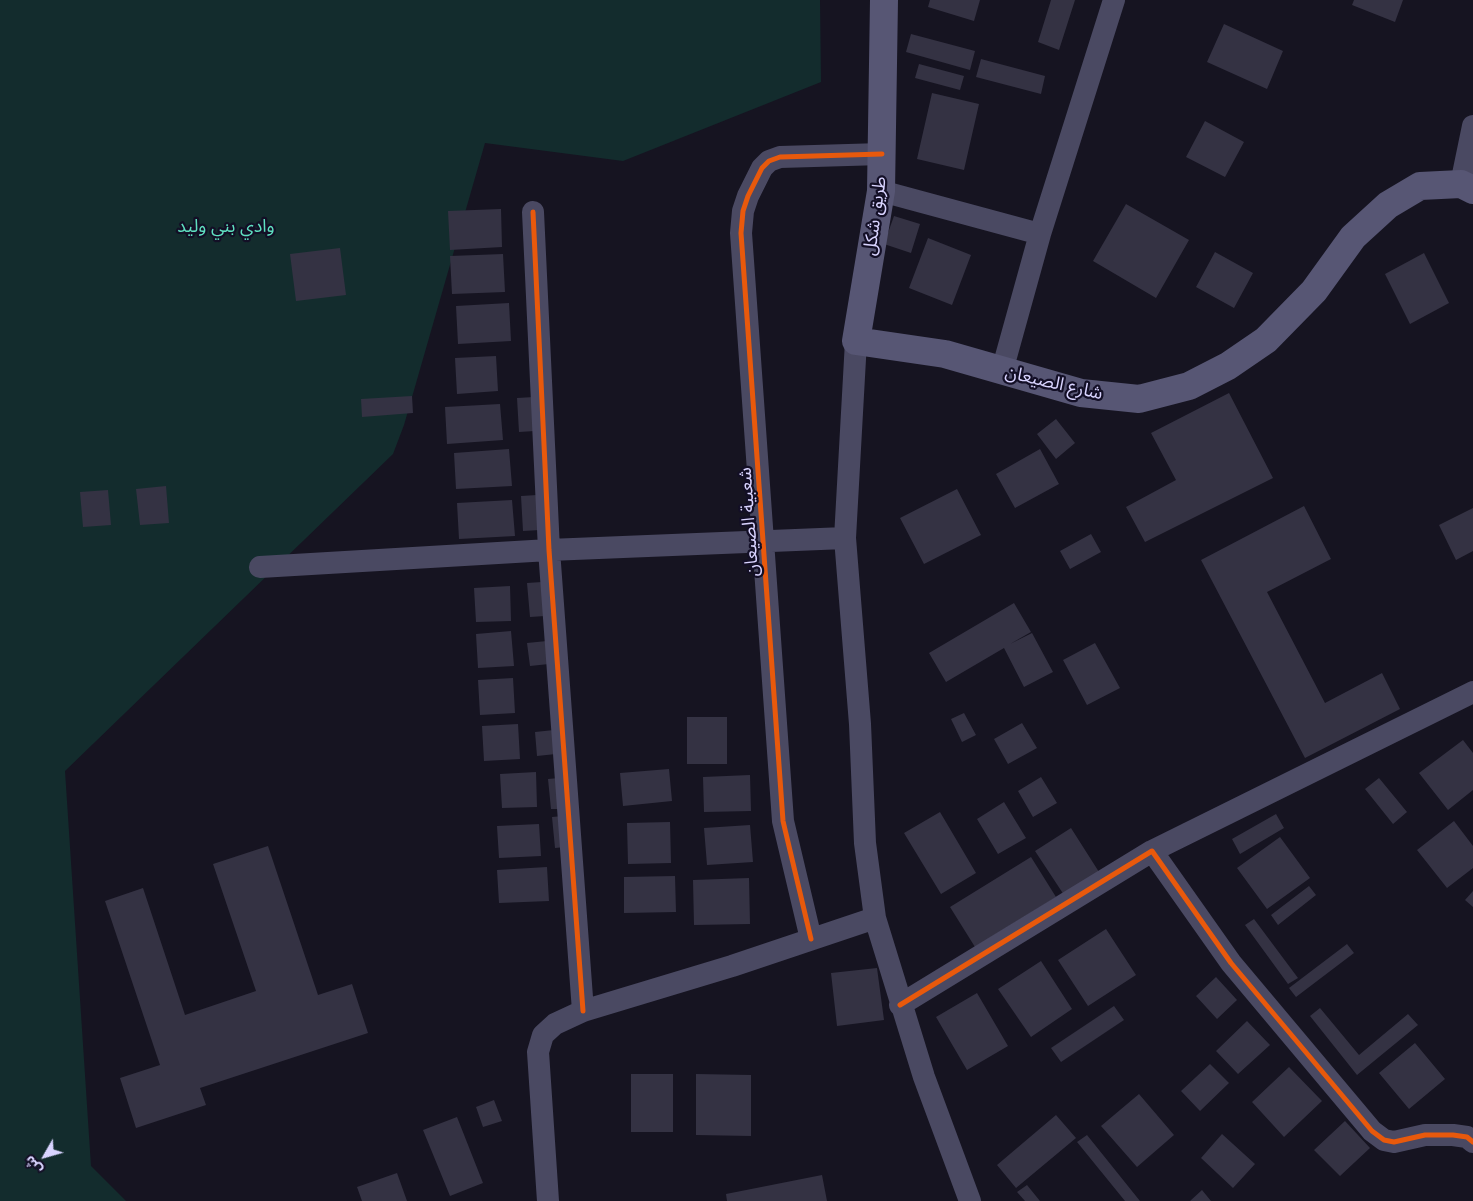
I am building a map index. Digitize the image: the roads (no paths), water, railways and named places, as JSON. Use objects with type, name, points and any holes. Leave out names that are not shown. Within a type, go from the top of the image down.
[{"type":"main road","name":"طريق شكل","points":[[856,341],[881,191],[884,0]]},
{"type":"main road","name":"شارع الصيعان","points":[[856,341],[945,354],[1081,393],[1139,399],[1188,386],[1228,366],[1266,340],[1314,291],[1354,237],[1388,205],[1420,186],[1467,187]]},
{"type":"street","points":[[1002,371],[1040,234],[1114,0]]},
{"type":"street","points":[[1467,187],[1473,126]]},
{"type":"street","name":"شعبية الصيعان","points":[[811,939],[783,821],[742,243],[743,211],[762,168],[769,161],[780,157],[882,154]]},
{"type":"street","points":[[881,191],[1040,234]]},
{"type":"street","points":[[533,212],[548,550],[583,1011]]},
{"type":"street","points":[[856,341],[845,538],[860,724],[865,843],[874,918],[900,1005],[970,1201]]},
{"type":"street","points":[[260,567],[548,550],[845,538]]},
{"type":"street","points":[[900,1005],[1152,851],[1473,692]]},
{"type":"street","points":[[1152,851],[1231,963],[1372,1131],[1384,1140],[1394,1142],[1425,1135],[1468,1137],[1473,1142]]},
{"type":"street","points":[[548,1201],[538,1052],[544,1035],[555,1024],[583,1011],[874,918]]},
{"type":"park label","name":"وادي بني وليد","points":[[226,227]]}]
